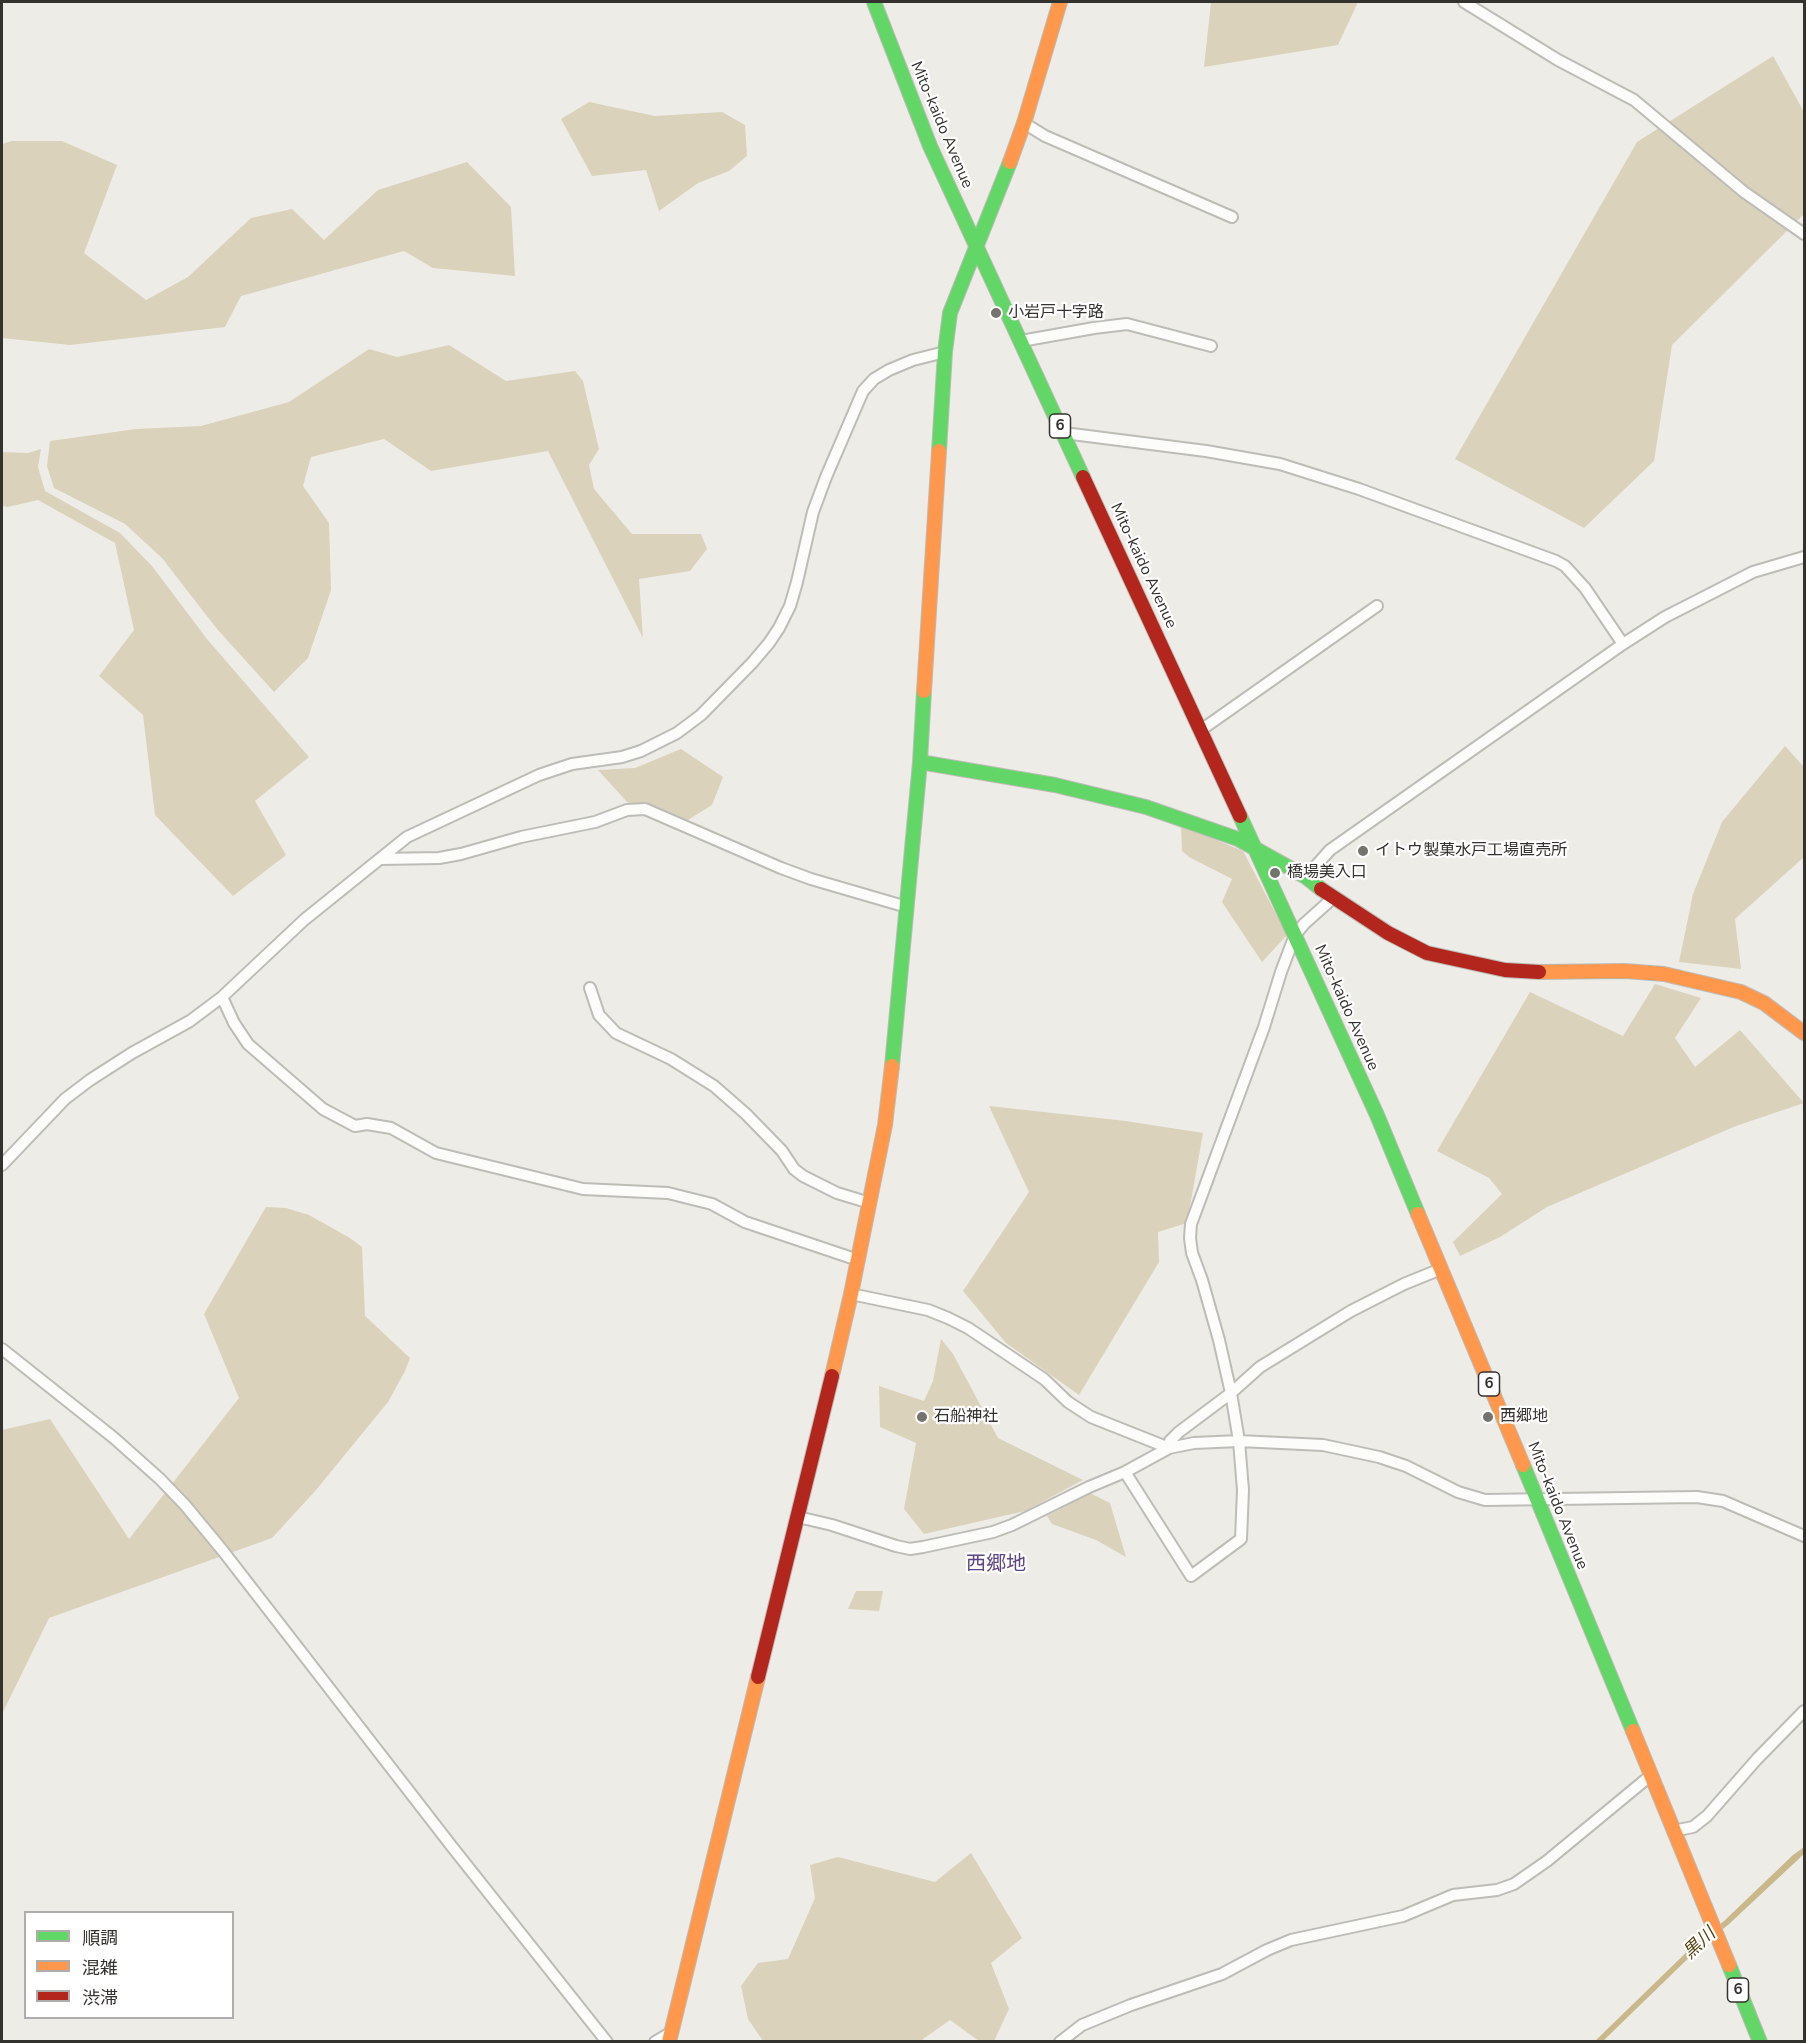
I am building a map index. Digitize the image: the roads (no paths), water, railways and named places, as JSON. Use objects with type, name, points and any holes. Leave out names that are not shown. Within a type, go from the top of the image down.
[{"type":"main road","name":"Mito-kaido Avenue","points":[[874,2],[930,146],[1377,1115],[1760,2042]]},
{"type":"main road","points":[[670,2037],[851,1294],[885,1125],[895,1041],[920,762],[945,352],[953,304],[995,203],[1024,123],[1060,2]]},
{"type":"main road","points":[[920,762],[1055,785],[1146,807],[1193,822],[1254,847],[1306,877],[1388,933],[1427,953],[1505,970],[1625,971],[1664,974],[1741,992],[1764,1003],[1804,1033]]},
{"type":"street","points":[[1464,2],[1558,60],[1634,100],[1744,192],[1804,234]]},
{"type":"street","points":[[1024,123],[1045,136],[1232,217]]},
{"type":"street","points":[[1021,341],[1127,324],[1210,346]]},
{"type":"street","points":[[2,1164],[65,1099],[132,1053],[190,1021],[222,997],[304,920],[407,837],[482,803],[515,785],[572,764],[641,752],[677,733],[722,696],[770,644],[790,606],[813,512],[847,425],[863,391],[874,379],[889,370],[913,360],[945,352]]},
{"type":"street","points":[[1064,433],[1206,451],[1280,464],[1359,489],[1556,561],[1565,566],[1585,588],[1623,644]]},
{"type":"street","points":[[1306,877],[1330,850],[1623,644],[1665,617],[1753,572],[1804,557]]},
{"type":"street","points":[[1201,730],[1377,606]]},
{"type":"street","points":[[381,859],[440,858],[521,837],[595,822],[627,810],[645,809],[781,868],[907,907]]},
{"type":"street","points":[[1125,1472],[1191,1576],[1241,1539],[1243,1490],[1239,1441],[1231,1394],[1202,1280],[1192,1253],[1191,1224],[1264,1027],[1295,935],[1334,898]]},
{"type":"street","points":[[590,988],[600,1015],[616,1033],[671,1059],[714,1086],[775,1144],[803,1176],[837,1193],[870,1203]]},
{"type":"street","points":[[222,997],[234,1023],[248,1044],[323,1109],[355,1126],[367,1124],[391,1128],[436,1153],[583,1190],[669,1193],[712,1204],[745,1222],[858,1260]]},
{"type":"street","points":[[1169,1448],[1170,1441],[1179,1432],[1231,1394],[1260,1367],[1351,1311],[1404,1284],[1441,1269]]},
{"type":"street","points":[[851,1294],[928,1310],[948,1318],[968,1328],[1044,1379],[1068,1402],[1091,1417],[1132,1431],[1169,1448]]},
{"type":"street","points":[[2,1349],[114,1438],[160,1479],[184,1505],[607,2042]]},
{"type":"street","points":[[798,1516],[896,1546],[916,1548],[993,1532],[1012,1525],[1125,1472],[1169,1448],[1202,1442],[1239,1441],[1323,1445],[1379,1457],[1472,1497],[1485,1500],[1697,1497],[1723,1501],[1804,1536]]},
{"type":"street","points":[[1673,1831],[1693,1827],[1707,1816],[1757,1759],[1804,1711]]},
{"type":"street","points":[[1060,2042],[1087,2023],[1131,2005],[1222,1974],[1291,1940],[1403,1916],[1453,1895],[1497,1890],[1514,1884],[1547,1861],[1650,1776]]},
{"type":"street","points":[[655,2042],[670,2037]]},
{"type":"water","name":"黒川","points":[[1804,1847],[1804,1854],[1728,1925],[1701,1946],[1603,2041],[1594,2042],[1697,1942],[1724,1921]]},
{"type":"place","name":"小岩戸十字路","points":[[996,313]]},
{"type":"place","name":"イトウ製菓水戸工場直売所","points":[[1363,851]]},
{"type":"place","name":"橋場美入口","points":[[1275,873]]},
{"type":"place","name":"石船神社","points":[[922,1417]]},
{"type":"place","name":"西郷地","points":[[1488,1417]]},
{"type":"district","name":"西郷地","points":[[996,1565]]}]
